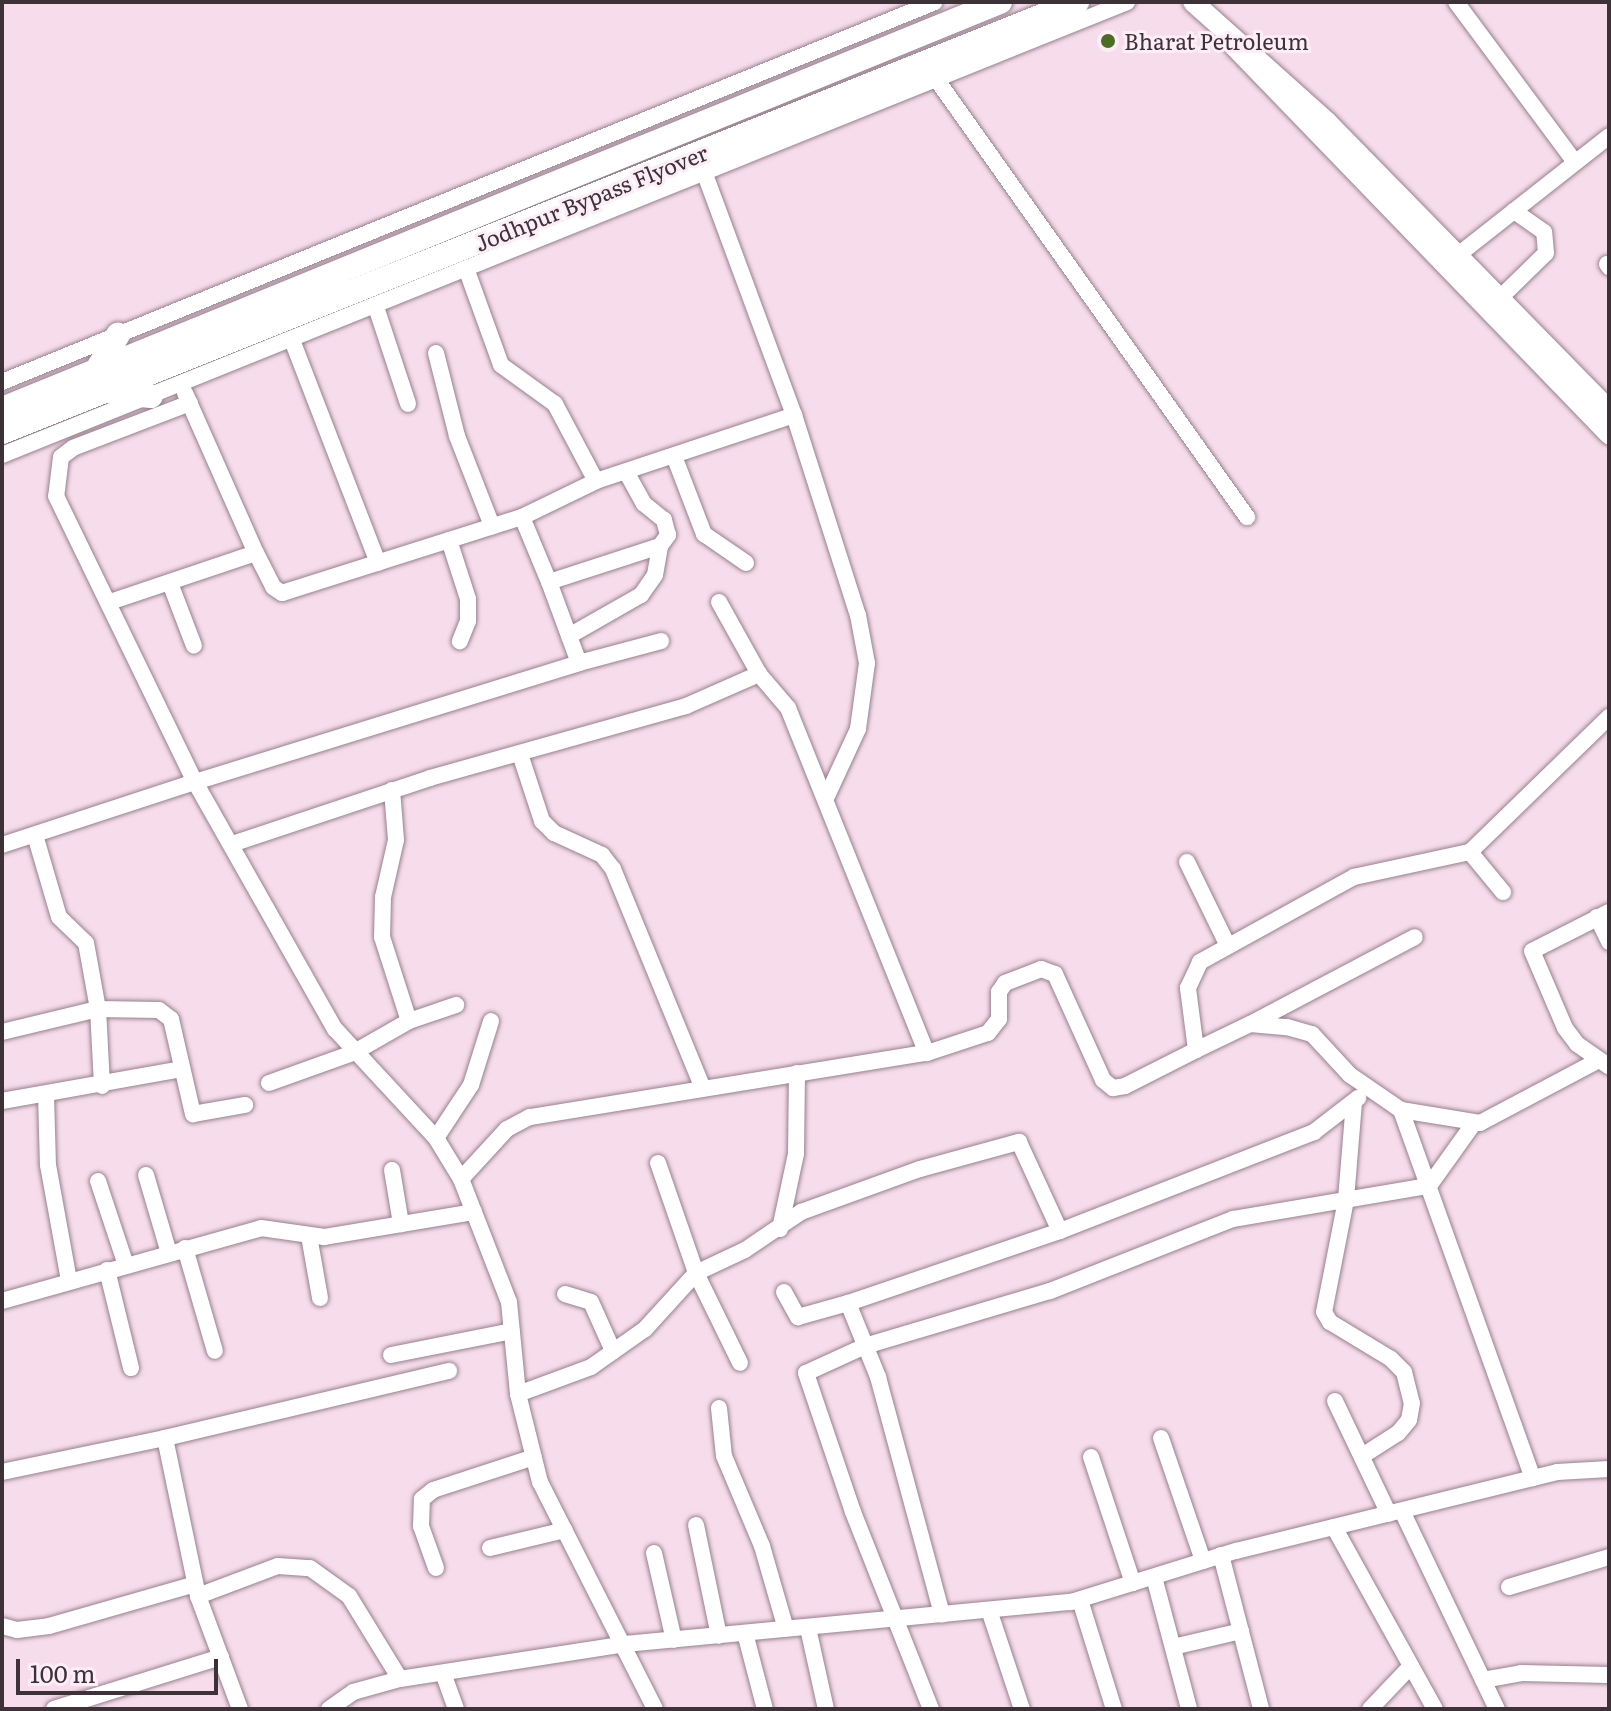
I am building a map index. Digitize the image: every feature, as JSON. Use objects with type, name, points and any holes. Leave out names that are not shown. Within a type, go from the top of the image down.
[{"type":"highway","name":"Jodhpur Bypass Flyover","points":[[102,380],[171,338],[1000,2]]},
{"type":"highway","name":"Jodhpur Bypass Flyover","points":[[102,380],[181,373],[1077,2]]},
{"type":"highway","points":[[2,432],[102,380],[118,335]]},
{"type":"highway","points":[[2,409],[102,380],[151,396]]},
{"type":"main road","points":[[1193,2],[1266,63],[1609,410]]},
{"type":"main road","points":[[1219,25],[1250,68],[1609,434]]},
{"type":"street","points":[[4,378],[118,335],[935,2]]},
{"type":"street","points":[[2,455],[151,396],[181,373],[292,340],[1127,2]]},
{"type":"street","points":[[1456,2],[1575,162]]},
{"type":"street","points":[[937,80],[1247,517]]},
{"type":"street","points":[[1458,255],[1609,136]]},
{"type":"street","points":[[705,175],[794,415],[858,615],[867,663],[858,729],[827,796]]},
{"type":"street","points":[[1500,298],[1546,253],[1544,232],[1514,211]]},
{"type":"street","points":[[467,271],[501,365],[555,404],[596,481]]},
{"type":"street","points":[[376,307],[408,404]]},
{"type":"street","points":[[292,340],[378,563]]},
{"type":"street","points":[[436,353],[457,436],[492,526]]},
{"type":"street","points":[[181,373],[190,403],[256,553],[273,587],[282,593],[522,517],[596,481],[794,415]]},
{"type":"street","points":[[190,403],[73,448],[61,457],[56,496],[195,782],[353,1053],[436,1138],[461,1179],[509,1302],[518,1394],[540,1482],[625,1644],[655,1709]]},
{"type":"street","points":[[674,456],[704,534],[746,563]]},
{"type":"street","points":[[569,636],[641,595],[655,575],[660,546],[669,528],[644,504],[626,472]]},
{"type":"street","points":[[522,517],[579,663]]},
{"type":"street","points":[[449,540],[468,599],[468,621],[460,641]]},
{"type":"street","points":[[549,582],[660,546]]},
{"type":"street","points":[[110,602],[256,553]]},
{"type":"street","points":[[170,583],[194,646]]},
{"type":"street","points":[[719,602],[759,674],[788,708],[827,796],[927,1053]]},
{"type":"street","points":[[2,845],[579,663],[661,641]]},
{"type":"street","points":[[232,844],[392,790],[686,706],[759,674]]},
{"type":"street","points":[[1196,1050],[1188,988],[1200,962],[1354,877],[1470,852],[1607,724]]},
{"type":"street","points":[[520,754],[542,821],[554,833],[602,855],[613,869],[703,1088]]},
{"type":"street","points":[[392,790],[396,840],[383,897],[382,937],[409,1021]]},
{"type":"street","points":[[35,835],[59,917],[86,943],[98,1009],[102,1086]]},
{"type":"street","points":[[1470,852],[1503,892]]},
{"type":"street","points":[[1187,862],[1228,946]]},
{"type":"street","points":[[1250,1024],[1312,1034],[1368,1090],[1401,1110],[1474,1123],[1507,1113],[1603,1064],[1565,1028],[1532,951],[1603,914],[1609,942]]},
{"type":"street","points":[[461,1179],[507,1129],[530,1117],[927,1053],[992,1031],[1005,983],[1041,969],[1055,974],[1106,1084],[1119,1088],[1250,1024],[1415,937]]},
{"type":"street","points":[[269,1083],[353,1053],[409,1021],[456,1005]]},
{"type":"street","points":[[2,1032],[98,1009],[166,1012],[193,1114],[245,1105]]},
{"type":"street","points":[[436,1138],[471,1085],[491,1021]]},
{"type":"street","points":[[2,1101],[102,1086],[181,1069]]},
{"type":"street","points":[[780,1229],[796,1154],[797,1073]]},
{"type":"street","points":[[784,1292],[798,1317],[1060,1231],[1314,1132],[1368,1090]]},
{"type":"street","points":[[46,1095],[48,1165],[69,1281]]},
{"type":"street","points":[[1354,1102],[1346,1200],[1324,1312],[1330,1322],[1404,1372],[1412,1403],[1409,1420],[1398,1433],[1362,1456]]},
{"type":"street","points":[[1401,1110],[1533,1478]]},
{"type":"street","points":[[931,1709],[853,1512],[806,1373],[865,1346],[1050,1291],[1233,1219],[1429,1186],[1474,1123]]},
{"type":"street","points":[[518,1394],[591,1367],[645,1329],[696,1273],[780,1229],[801,1212],[920,1169],[1019,1142],[1060,1231]]},
{"type":"street","points":[[658,1163],[696,1273],[740,1363]]},
{"type":"street","points":[[392,1170],[401,1224]]},
{"type":"street","points":[[146,1175],[215,1351]]},
{"type":"street","points":[[98,1181],[126,1265]]},
{"type":"street","points":[[2,1301],[261,1228],[309,1236],[474,1212]]},
{"type":"street","points":[[309,1236],[320,1298]]},
{"type":"street","points":[[107,1270],[131,1368]]},
{"type":"street","points":[[565,1294],[591,1302],[613,1351]]},
{"type":"street","points":[[848,1303],[865,1346],[942,1615]]},
{"type":"street","points":[[391,1355],[512,1331]]},
{"type":"street","points":[[2,1472],[165,1438],[449,1371]]},
{"type":"street","points":[[1335,1401],[1497,1709]]},
{"type":"street","points":[[719,1408],[724,1456],[766,1556],[786,1629]]},
{"type":"street","points":[[165,1438],[197,1590],[240,1709]]},
{"type":"street","points":[[1161,1438],[1203,1561]]},
{"type":"street","points":[[436,1568],[421,1526],[422,1499],[433,1490],[534,1457]]},
{"type":"street","points":[[1091,1457],[1133,1583]]},
{"type":"street","points":[[329,1709],[353,1692],[400,1679],[625,1644],[1080,1600],[1221,1555],[1334,1527],[1533,1478],[1609,1469]]},
{"type":"street","points":[[696,1525],[719,1636]]},
{"type":"street","points":[[1334,1527],[1435,1709]]},
{"type":"street","points":[[490,1548],[565,1530]]},
{"type":"street","points":[[654,1553],[674,1640]]},
{"type":"street","points":[[1221,1555],[1261,1709]]},
{"type":"street","points":[[1509,1587],[1609,1557]]},
{"type":"street","points":[[2,1626],[17,1630],[49,1626],[197,1590],[278,1566],[310,1568],[349,1596],[400,1679]]},
{"type":"street","points":[[1154,1577],[1189,1709]]},
{"type":"street","points":[[1080,1600],[1114,1709]]},
{"type":"street","points":[[989,1610],[1022,1709]]},
{"type":"street","points":[[808,1628],[826,1709]]},
{"type":"street","points":[[1173,1647],[1241,1631]]},
{"type":"street","points":[[745,1633],[765,1709]]},
{"type":"street","points":[[54,1709],[221,1657]]},
{"type":"street","points":[[1370,1709],[1411,1666]]},
{"type":"street","points":[[443,1673],[456,1709]]},
{"type":"street","points":[[1483,1680],[1521,1673],[1609,1675]]},
{"type":"place","name":"Bharat Petroleum","points":[[1108,41]]}]
